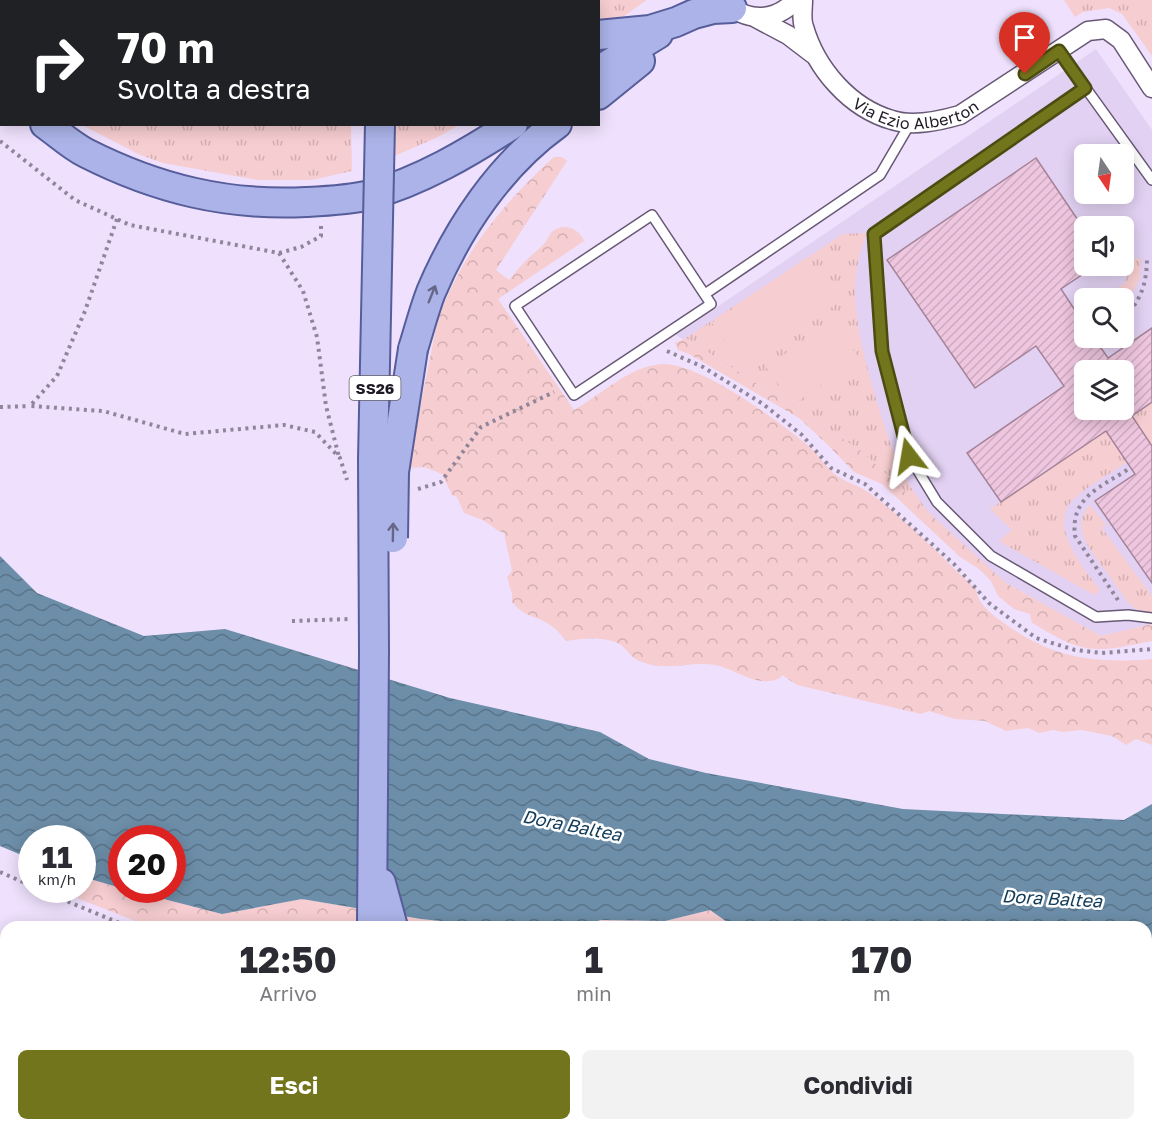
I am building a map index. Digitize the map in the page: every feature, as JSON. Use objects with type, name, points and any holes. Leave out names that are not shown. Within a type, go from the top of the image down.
[{"type":"main road","points":[[600,70],[676,22],[699,0]]},
{"type":"main road","points":[[600,35],[626,34],[676,22],[712,9],[737,9]]},
{"type":"main road","points":[[600,93],[636,66],[676,22]]},
{"type":"main road","points":[[48,126],[85,153],[153,183],[214,198],[276,203],[321,201],[369,195],[418,177],[468,152],[510,126]]},
{"type":"main road","name":"SS26","points":[[372,921],[374,459],[380,126]]},
{"type":"main road","points":[[374,651],[392,588],[394,472],[413,349],[431,292],[459,237],[494,184],[541,136],[554,126]]},
{"type":"main road","points":[[373,856],[391,921]]},
{"type":"street","points":[[737,9],[768,17],[779,14],[796,0]]},
{"type":"street","name":"Via Ezio Alberton","points":[[803,0],[803,26],[815,55],[840,89],[857,105],[893,121],[937,122],[960,115],[1088,31],[1106,29],[1121,40],[1152,88]]},
{"type":"street","points":[[737,9],[788,35],[815,55]]},
{"type":"lane","points":[[1059,51],[1152,180]]},
{"type":"lane","points":[[1085,88],[874,234],[882,351],[909,456],[937,502],[991,556],[1096,617],[1128,615],[1152,618]]},
{"type":"lane","points":[[705,294],[880,175],[911,122]]},
{"type":"lane","points":[[652,215],[711,304],[651,344],[574,395],[515,306],[652,215]]},
{"type":"path","points":[[0,141],[75,200],[130,225],[279,253],[301,247],[321,236],[321,201]]},
{"type":"path","points":[[30,406],[57,376],[85,311],[117,219]]},
{"type":"path","points":[[279,253],[303,291],[317,337],[326,406],[349,485]]},
{"type":"path","points":[[1134,306],[1143,290],[1147,274],[1147,257]]},
{"type":"path","points":[[651,344],[703,368],[763,404],[802,435],[831,468],[864,484],[889,505],[954,564],[989,603],[1036,638],[1075,650],[1102,653],[1152,649]]},
{"type":"path","points":[[411,491],[441,482],[482,427],[533,401],[569,387]]},
{"type":"path","points":[[0,406],[103,411],[185,434],[284,425],[315,432],[340,458]]},
{"type":"path","points":[[1128,615],[1075,536],[1073,523],[1082,500],[1130,468]]},
{"type":"path","points":[[0,872],[18,880]]},
{"type":"path","points":[[71,903],[115,921]]},
{"type":"shaded area","points":[[1096,49],[1152,130],[1152,624],[1101,636],[1006,583],[957,546],[860,450],[676,335]]},
{"type":"green space","points":[[600,0],[647,0],[624,16],[600,21]]},
{"type":"green space","points":[[1064,0],[1152,0],[1152,56],[1122,14],[1109,8],[1083,12],[1075,17]]},
{"type":"green space","points":[[84,126],[351,126],[352,171],[312,180],[257,180],[163,163],[138,154]]},
{"type":"green space","points":[[383,126],[457,126],[438,137],[383,161]]},
{"type":"green space","points":[[554,157],[562,157],[567,161],[496,270],[509,280],[557,228],[571,228],[579,233],[584,241],[498,299],[574,410],[627,375],[650,366],[662,364],[678,366],[718,383],[798,437],[836,475],[867,491],[885,505],[976,589],[979,599],[988,611],[1019,633],[1055,651],[1073,656],[1110,660],[1152,659],[1152,745],[1136,739],[1126,745],[1112,736],[1081,730],[1063,732],[1053,730],[1039,733],[1028,728],[1006,731],[985,721],[955,719],[929,711],[921,714],[797,685],[782,675],[772,681],[763,681],[715,665],[651,665],[639,661],[621,645],[609,640],[567,641],[548,623],[517,607],[512,602],[507,577],[512,571],[504,533],[483,520],[464,513],[442,474],[424,467],[408,468],[437,323],[446,299],[470,254],[500,212]]},
{"type":"green space","points":[[867,233],[856,274],[855,295],[860,337],[882,419],[896,458],[911,487],[931,515],[860,450],[686,338],[843,234]]},
{"type":"green space","points":[[806,258],[838,303],[743,368],[712,323]]},
{"type":"green space","points":[[1141,258],[1140,278],[1134,289],[1117,288],[1125,283],[1127,276],[1134,276],[1134,259]]},
{"type":"green space","points":[[833,320],[859,358],[793,405],[766,367]]},
{"type":"green space","points":[[686,338],[860,450],[1006,583],[1101,636],[1152,624],[1152,641],[1111,649],[1088,648],[1063,640],[1032,623],[1030,614],[1014,609],[998,596],[991,581],[979,569],[960,557],[882,484],[854,472],[799,418],[689,354],[678,350],[675,343]]},
{"type":"green space","points":[[1152,402],[1152,446],[1134,419],[1134,415]]},
{"type":"green space","points":[[1106,431],[1127,462],[1073,500],[1066,510],[1064,522],[1071,546],[1085,571],[1100,590],[1094,595],[999,541],[1012,530],[990,509]]},
{"type":"green space","points":[[1090,505],[1106,525],[1102,528],[1152,596],[1152,616],[1134,608],[1127,601],[1087,544],[1082,521]]},
{"type":"green space","points":[[96,881],[108,884],[108,903],[179,903],[222,914],[302,899],[441,921],[135,921],[90,903],[96,903]]},
{"type":"green space","points":[[710,910],[726,921],[665,921]]},
{"type":"green space","points":[[601,920],[665,921],[597,921]]},
{"type":"water","name":"Dora Baltea","points":[[0,556],[37,593],[144,636],[225,629],[450,698],[600,732],[649,759],[706,773],[903,809],[1124,820],[1152,804],[1152,921],[726,921],[710,910],[665,921],[441,921],[302,899],[222,914],[179,903],[186,903],[186,825],[108,825],[108,884],[96,881],[96,825],[18,825],[18,854],[0,846]]},
{"type":"building","points":[[1036,158],[1075,216],[1074,276],[1080,276],[1061,289],[1074,309],[1074,348],[1101,348],[1108,358],[1123,348],[1134,348],[1134,340],[1152,328],[1152,402],[1134,415],[1134,360],[1074,360],[1074,420],[1134,419],[1152,446],[1152,583],[1095,501],[1135,474],[1106,431],[1001,502],[967,453],[1064,386],[1036,346],[975,388],[887,260]]},
{"type":"route","points":[[909,456],[882,351],[874,234],[1085,88],[1059,51],[1025,74]]}]
